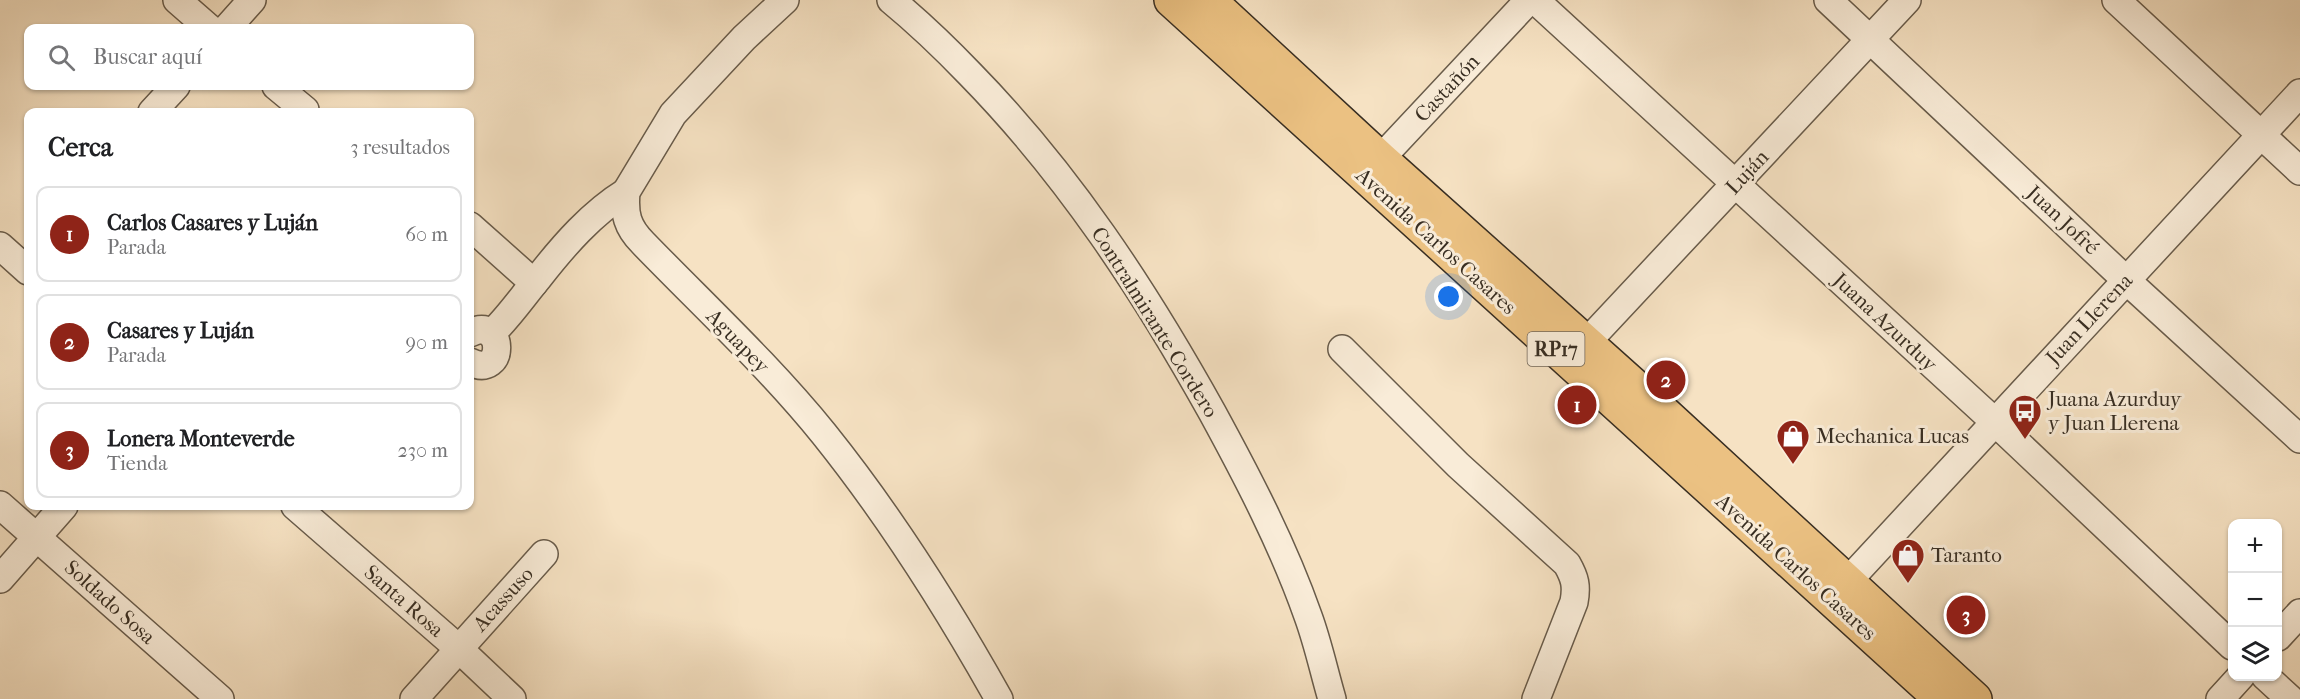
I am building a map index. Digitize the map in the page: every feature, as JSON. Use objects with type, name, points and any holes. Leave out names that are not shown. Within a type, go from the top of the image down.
[{"type":"main road","name":"Avenida Carlos Casares","points":[[1171,0],[1586,343],[1839,590],[1941,699]]},
{"type":"main road","name":"Avenida Carlos Casares","points":[[1209,0],[1373,167],[1839,590],[1975,699]]},
{"type":"street","points":[[177,0],[204,24]]},
{"type":"street","points":[[230,24],[252,0]]},
{"type":"street","points":[[480,334],[504,322],[534,283],[591,219],[610,202],[626,192],[673,114],[744,38],[785,0]]},
{"type":"street","name":"Contralmirante Cordero","points":[[891,0],[933,36],[1000,104],[1047,159],[1088,213],[1149,305],[1235,454],[1280,546],[1309,617],[1332,699]]},
{"type":"street","name":"Castañón","points":[[1373,167],[1529,0]]},
{"type":"street","name":"Juana Azurduy","points":[[1535,0],[1995,422],[2228,642]]},
{"type":"street","name":"Juan Jofré","points":[[1828,0],[2300,439]]},
{"type":"street","name":"Luján","points":[[1586,343],[1906,0]]},
{"type":"street","points":[[2116,0],[2300,171]]},
{"type":"street","points":[[156,108],[172,90]]},
{"type":"street","points":[[281,90],[303,108]]},
{"type":"street","name":"Juan Llerena","points":[[1839,590],[2300,93]]},
{"type":"street","name":"Aguapey","points":[[626,192],[627,221],[633,233],[755,357],[830,442],[873,497],[999,699]]},
{"type":"street","points":[[474,230],[534,283]]},
{"type":"street","points":[[474,363],[482,366],[496,356],[497,344],[480,334]]},
{"type":"street","points":[[1342,349],[1458,465],[1567,564],[1575,577],[1574,602],[1536,699]]},
{"type":"street","name":"Soldado Sosa","points":[[0,505],[220,699]]},
{"type":"street","points":[[0,579],[60,510]]},
{"type":"street","name":"Santa Rosa","points":[[300,510],[458,648],[512,699]]},
{"type":"street","name":"Acassuso","points":[[414,699],[544,554]]},
{"type":"street","points":[[2282,632],[2300,613]]},
{"type":"street","points":[[2220,699],[2236,681]]},
{"type":"street","points":[[2270,681],[2290,699]]},
{"type":"place","name":"Casares y Luján","points":[[1666,380]]},
{"type":"place","name":"Carlos Casares y Luján","points":[[1577,405]]},
{"type":"place","name":"Juana Azurduy y Juan Llerena","points":[[2025,440]]},
{"type":"place","name":"Mechanica Lucas","points":[[1793,465]]},
{"type":"place","name":"Taranto","points":[[1908,584]]},
{"type":"place","name":"Lonera Monteverde","points":[[1966,615]]}]
